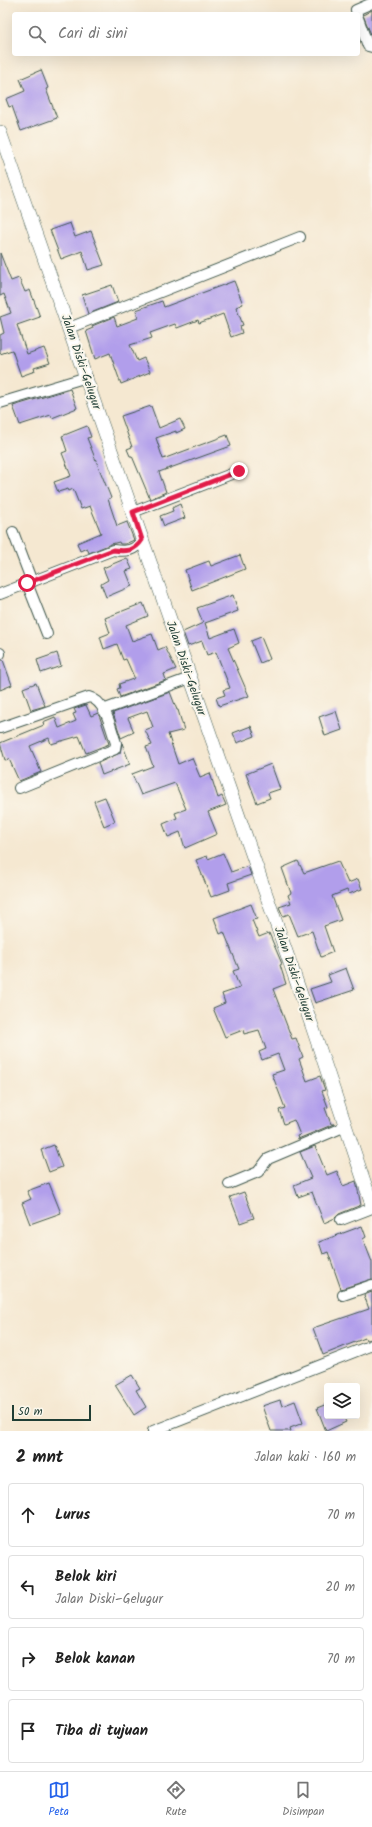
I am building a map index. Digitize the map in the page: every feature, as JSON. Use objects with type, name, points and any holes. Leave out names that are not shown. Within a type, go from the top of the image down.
[{"type":"main road","name":"Jalan Diski–Gelugur","points":[[0,132],[87,377],[372,1205]]},
{"type":"street","points":[[356,12],[356,10],[372,3]]},
{"type":"street","points":[[360,24],[368,46],[372,47]]},
{"type":"street","points":[[69,328],[300,237]]},
{"type":"street","points":[[0,403],[87,377]]},
{"type":"street","points":[[133,512],[239,471]]},
{"type":"street","points":[[13,532],[47,634]]},
{"type":"street","points":[[0,594],[113,550],[125,552],[137,547],[142,540]]},
{"type":"street","points":[[104,710],[190,678]]},
{"type":"street","points":[[0,728],[82,698],[89,697],[94,698],[104,710],[116,742],[115,749],[19,788]]},
{"type":"street","points":[[229,1184],[258,1172],[268,1159],[346,1126]]},
{"type":"street","points":[[341,1220],[372,1208]]},
{"type":"street","points":[[343,1295],[372,1284]]},
{"type":"street","points":[[153,1431],[372,1345]]},
{"type":"building","points":[[372,10],[372,37],[363,15]]},
{"type":"building","points":[[41,70],[48,88],[46,89],[57,118],[21,131],[12,106],[9,107],[6,99],[25,91],[20,79]]},
{"type":"building","points":[[70,223],[75,237],[91,231],[104,265],[88,270],[82,251],[61,259],[50,230]]},
{"type":"building","points":[[0,253],[11,281],[19,278],[25,292],[30,290],[40,317],[17,325],[27,354],[44,348],[50,363],[34,368],[35,371],[21,376],[12,350],[0,354],[0,335],[4,333],[0,317],[11,313],[4,294],[0,296]]},
{"type":"building","points":[[234,281],[243,304],[236,307],[243,325],[240,326],[242,333],[231,337],[223,314],[199,323],[198,320],[177,328],[175,324],[150,333],[152,338],[130,345],[137,361],[144,358],[150,372],[121,384],[110,353],[95,359],[86,331],[93,328],[92,326],[114,317],[117,326],[138,318],[136,310],[162,301],[164,307]]},
{"type":"building","points":[[112,285],[118,302],[88,314],[82,295]]},
{"type":"building","points":[[70,389],[77,408],[52,418],[51,415],[20,425],[13,406]]},
{"type":"building","points":[[151,406],[159,428],[180,419],[185,429],[156,438],[163,459],[227,435],[231,446],[159,472],[166,492],[150,499],[132,456],[130,456],[127,449],[132,447],[121,416]]},
{"type":"building","points":[[87,426],[91,437],[87,438],[111,498],[108,499],[117,526],[127,522],[134,540],[125,544],[120,544],[119,542],[111,544],[89,553],[87,548],[80,551],[77,543],[101,533],[90,506],[81,509],[73,489],[58,492],[54,482],[71,476],[62,453],[67,451],[62,436]]},
{"type":"building","points":[[180,504],[185,518],[164,526],[160,516],[173,511],[172,508]]},
{"type":"building","points":[[240,555],[245,569],[192,590],[185,570],[209,561],[211,566]]},
{"type":"building","points":[[127,558],[132,569],[126,571],[132,586],[106,597],[101,584],[108,580],[103,568]]},
{"type":"building","points":[[233,595],[238,611],[205,623],[210,638],[234,629],[239,643],[228,648],[249,696],[219,706],[216,698],[225,695],[223,690],[230,688],[216,652],[207,655],[202,641],[188,646],[183,632],[203,623],[197,608]]},
{"type":"building","points":[[143,603],[148,616],[126,625],[132,641],[152,634],[158,650],[165,647],[176,669],[164,674],[166,680],[120,697],[117,689],[120,688],[119,684],[133,679],[134,677],[126,659],[123,660],[117,644],[104,649],[100,637],[110,633],[105,618]]},
{"type":"building","points":[[261,637],[270,659],[260,663],[251,641]]},
{"type":"building","points":[[57,653],[61,666],[41,673],[37,660]]},
{"type":"building","points":[[0,660],[3,660],[12,685],[0,690]]},
{"type":"building","points":[[36,683],[45,706],[31,710],[23,688]]},
{"type":"building","points":[[170,692],[178,710],[184,730],[168,734],[178,764],[192,758],[200,777],[210,773],[218,798],[222,796],[226,805],[208,812],[217,834],[185,848],[180,832],[168,837],[163,824],[177,818],[175,813],[186,809],[175,783],[141,795],[132,774],[153,766],[146,747],[152,745],[145,730],[153,727],[147,711],[128,718],[134,732],[121,738],[113,713]]},
{"type":"building","points":[[86,705],[91,716],[98,713],[109,744],[86,753],[79,736],[51,744],[49,738],[30,746],[41,772],[19,781],[9,759],[5,760],[0,743],[44,725],[43,722],[55,717],[59,728],[76,721],[73,714],[76,713],[74,709]]},
{"type":"building","points":[[336,711],[342,730],[325,736],[319,717]]},
{"type":"building","points":[[251,726],[255,736],[237,743],[233,733]]},
{"type":"building","points":[[122,743],[130,764],[102,775],[98,763],[120,753]]},
{"type":"building","points":[[271,764],[280,789],[268,793],[270,798],[257,803],[246,774]]},
{"type":"building","points":[[105,797],[115,821],[104,826],[94,801]]},
{"type":"building","points":[[223,853],[231,872],[248,866],[251,875],[228,883],[230,890],[211,897],[196,860],[207,856],[208,859]]},
{"type":"building","points":[[298,861],[304,873],[338,861],[348,883],[358,879],[362,889],[349,894],[347,890],[332,896],[341,920],[324,926],[333,952],[321,957],[312,931],[298,936],[289,914],[283,916],[279,907],[291,903],[288,895],[291,893],[282,868]]},
{"type":"building","points":[[251,904],[257,919],[252,920],[259,937],[269,933],[282,964],[280,965],[286,984],[273,989],[292,1039],[296,1038],[303,1057],[299,1059],[307,1081],[320,1076],[325,1090],[322,1091],[328,1107],[325,1108],[331,1124],[334,1124],[298,1139],[297,1136],[300,1135],[294,1120],[284,1124],[279,1110],[285,1108],[272,1074],[284,1070],[278,1054],[262,1060],[259,1052],[266,1049],[259,1030],[244,1034],[243,1030],[225,1037],[213,1008],[225,1003],[222,994],[240,988],[233,971],[239,969],[224,932],[220,934],[214,918]]},
{"type":"building","points":[[346,968],[354,990],[315,1003],[310,989],[331,982],[328,975]]},
{"type":"building","points":[[54,1145],[62,1167],[49,1172],[41,1150]]},
{"type":"building","points":[[315,1146],[327,1175],[337,1171],[343,1186],[356,1181],[361,1205],[339,1214],[335,1218],[324,1223],[312,1192],[298,1197],[294,1185],[311,1178],[300,1152]]},
{"type":"building","points":[[49,1183],[61,1213],[30,1224],[22,1203],[31,1199],[27,1191]]},
{"type":"building","points":[[244,1192],[254,1218],[240,1223],[230,1197]]},
{"type":"building","points":[[362,1226],[366,1237],[363,1239],[372,1262],[372,1279],[341,1289],[328,1252],[323,1254],[319,1242]]},
{"type":"building","points":[[372,1292],[372,1339],[366,1340],[365,1338],[323,1355],[313,1328],[369,1309],[364,1295]]},
{"type":"building","points":[[132,1375],[140,1388],[136,1390],[146,1407],[134,1415],[115,1385]]},
{"type":"building","points":[[280,1400],[282,1406],[295,1401],[303,1423],[290,1428],[291,1431],[271,1431],[262,1406]]},
{"type":"building","points":[[324,1405],[324,1419],[344,1419],[346,1422],[326,1431],[317,1408]]},
{"type":"route","points":[[27,583],[113,550],[125,552],[137,547],[142,540],[133,512],[239,471]]}]
